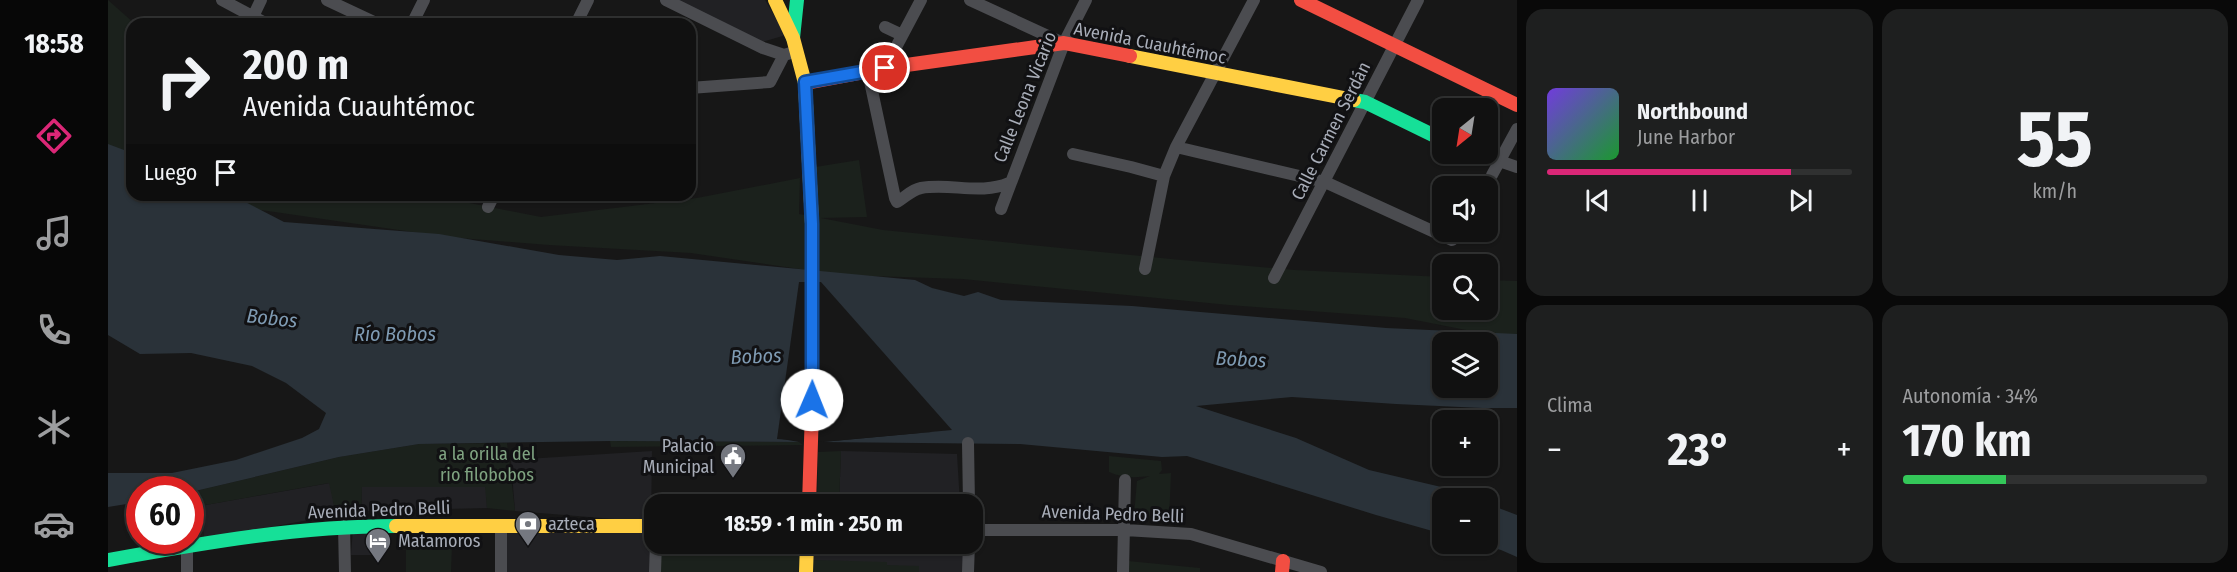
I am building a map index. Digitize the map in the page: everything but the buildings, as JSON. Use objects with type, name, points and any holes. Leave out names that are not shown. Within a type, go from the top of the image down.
[{"type":"street","points":[[222,0],[247,18]]},
{"type":"street","points":[[252,18],[261,0]]},
{"type":"street","points":[[327,0],[365,18]]},
{"type":"street","points":[[415,18],[424,0]]},
{"type":"street","points":[[579,18],[588,0]]},
{"type":"street","points":[[666,0],[763,48],[791,48]]},
{"type":"street","points":[[775,0],[805,82],[812,224],[809,494]]},
{"type":"street","points":[[696,88],[770,82],[791,48],[797,0]]},
{"type":"street","points":[[885,68],[921,0]]},
{"type":"street","points":[[970,0],[1064,43]]},
{"type":"street","name":"Calle Leona Vicario","points":[[1001,209],[1064,43],[1086,0]]},
{"type":"street","points":[[1145,269],[1164,176],[1176,147],[1254,0]]},
{"type":"street","points":[[1301,0],[1396,44],[1517,105]]},
{"type":"street","name":"Calle Carmen Serdán","points":[[1274,278],[1418,0]]},
{"type":"street","points":[[885,27],[902,35]]},
{"type":"street","name":"Avenida Cuauhtémoc","points":[[805,82],[885,68],[1064,43],[1365,102],[1432,135]]},
{"type":"street","points":[[868,72],[894,198],[897,202],[920,188],[943,186],[998,188],[1009,183]]},
{"type":"street","points":[[1492,175],[1517,129]]},
{"type":"street","points":[[1176,147],[1325,182],[1432,231]]},
{"type":"street","points":[[1073,154],[1164,176]]},
{"type":"street","points":[[1500,162],[1517,167]]},
{"type":"street","points":[[488,207],[491,201]]},
{"type":"street","points":[[968,444],[969,494]]},
{"type":"street","points":[[1123,572],[1125,480]]},
{"type":"street","points":[[501,525],[501,572]]},
{"type":"street","points":[[344,526],[345,572]]},
{"type":"street","name":"Avenida Pedro Belli","points":[[204,544],[344,526],[644,526]]},
{"type":"street","name":"Avenida Pedro Belli","points":[[983,530],[1191,534],[1283,566],[1321,572]]},
{"type":"street","name":"Avenida Pedro Belli","points":[[108,560],[142,554]]},
{"type":"street","points":[[187,554],[187,572]]},
{"type":"street","points":[[655,572],[656,554]]},
{"type":"street","points":[[806,572],[807,554]]},
{"type":"street","points":[[968,572],[969,554]]},
{"type":"shaded area","points":[[675,0],[765,0],[786,35],[762,42]]},
{"type":"shaded area","points":[[652,451],[651,494],[644,494],[644,521],[515,511],[511,460]]},
{"type":"shaded area","points":[[841,451],[957,454],[959,494],[839,494]]},
{"type":"shaded area","points":[[330,483],[336,515],[204,539],[204,505]]},
{"type":"shaded area","points":[[362,487],[486,487],[487,508],[361,511]]},
{"type":"shaded area","points":[[353,528],[385,528],[385,555],[351,555]]},
{"type":"shaded area","points":[[504,529],[644,529],[644,554],[652,554],[652,572],[504,572]]},
{"type":"shaded area","points":[[811,554],[966,554],[965,572],[810,572]]},
{"type":"green space","points":[[108,0],[128,18],[126,18],[126,162],[108,157]]},
{"type":"green space","points":[[859,160],[867,217],[821,218],[883,230],[1181,260],[1295,270],[1432,276],[1432,320],[1498,320],[1498,280],[1517,281],[1517,340],[1498,336],[1498,332],[1476,332],[1405,318],[1229,305],[963,279],[840,275],[691,253],[447,237],[200,201],[460,201],[541,217],[672,201],[696,201],[696,198],[800,178],[799,214],[817,217],[815,167]]},
{"type":"green space","points":[[610,441],[799,442],[803,445],[611,447]]},
{"type":"green space","name":"a la orilla del rio filobobos","points":[[507,443],[515,511],[487,508],[485,487],[362,487],[361,514],[336,515],[329,483],[204,505],[204,489],[339,457],[419,444]]},
{"type":"green space","points":[[841,451],[839,494],[817,494],[818,452]]},
{"type":"green space","points":[[1109,456],[1161,461],[1162,470],[1159,474],[1171,473],[1169,520],[1134,516],[1137,481],[1150,476],[1129,477],[1109,472]]},
{"type":"green space","points":[[452,545],[451,572],[406,572],[406,546]]},
{"type":"green space","points":[[656,554],[802,554],[802,572],[656,572]]},
{"type":"green space","points":[[813,560],[887,562],[887,565],[919,566],[919,572],[813,572]]},
{"type":"green space","points":[[1128,561],[1200,568],[1200,572],[1128,572]]},
{"type":"water","name":"Río Bobos","points":[[108,144],[126,151],[126,201],[244,201],[284,222],[439,234],[559,255],[617,260],[660,256],[915,280],[932,288],[964,296],[978,292],[1001,300],[1132,306],[1386,328],[1473,332],[1432,332],[1432,398],[1498,398],[1498,333],[1517,334],[1517,408],[1396,404],[1292,397],[1196,406],[1296,438],[1369,470],[1446,488],[1432,488],[1432,531],[1187,456],[1162,457],[1020,444],[822,442],[932,432],[782,439],[799,442],[610,441],[419,444],[339,457],[204,489],[204,476],[126,476],[126,504],[108,507],[108,473],[172,473],[236,460],[302,438],[319,429],[326,413],[286,383],[252,366],[191,353],[140,354],[108,335]]},
{"type":"water","points":[[1498,508],[1517,515],[1517,557],[1498,549]]},
{"type":"pier","points":[[799,282],[821,282],[952,430],[822,442],[777,439]]},
{"type":"traffic: fast","points":[[793,38],[797,0]]},
{"type":"traffic: fast","points":[[1354,100],[1365,102],[1432,135]]},
{"type":"traffic: fast","points":[[108,560],[287,532],[396,526]]},
{"type":"traffic: slow","points":[[775,0],[793,38],[805,83],[812,224],[812,410]]},
{"type":"traffic: slow","points":[[1130,56],[1354,100]]},
{"type":"traffic: slow","points":[[396,526],[644,526]]},
{"type":"traffic: slow","points":[[806,572],[807,554]]},
{"type":"traffic: jam","points":[[1301,0],[1517,105]]},
{"type":"traffic: jam","points":[[805,83],[885,68],[1064,43],[1130,56]]},
{"type":"traffic: jam","points":[[809,494],[812,410]]},
{"type":"traffic: jam","points":[[1282,572],[1283,561]]},
{"type":"place","name":"Palacio Municipal","points":[[733,479]]},
{"type":"place","name":"azteca","points":[[528,547]]},
{"type":"place","name":"Matamoros","points":[[378,564]]},
{"type":"route","points":[[812,400],[812,224],[805,82],[885,68]]},
{"type":"water label","name":"Bobos","points":[[272,318]]},
{"type":"water label","name":"Bobos","points":[[756,356]]},
{"type":"water label","name":"Bobos","points":[[1241,359]]}]
